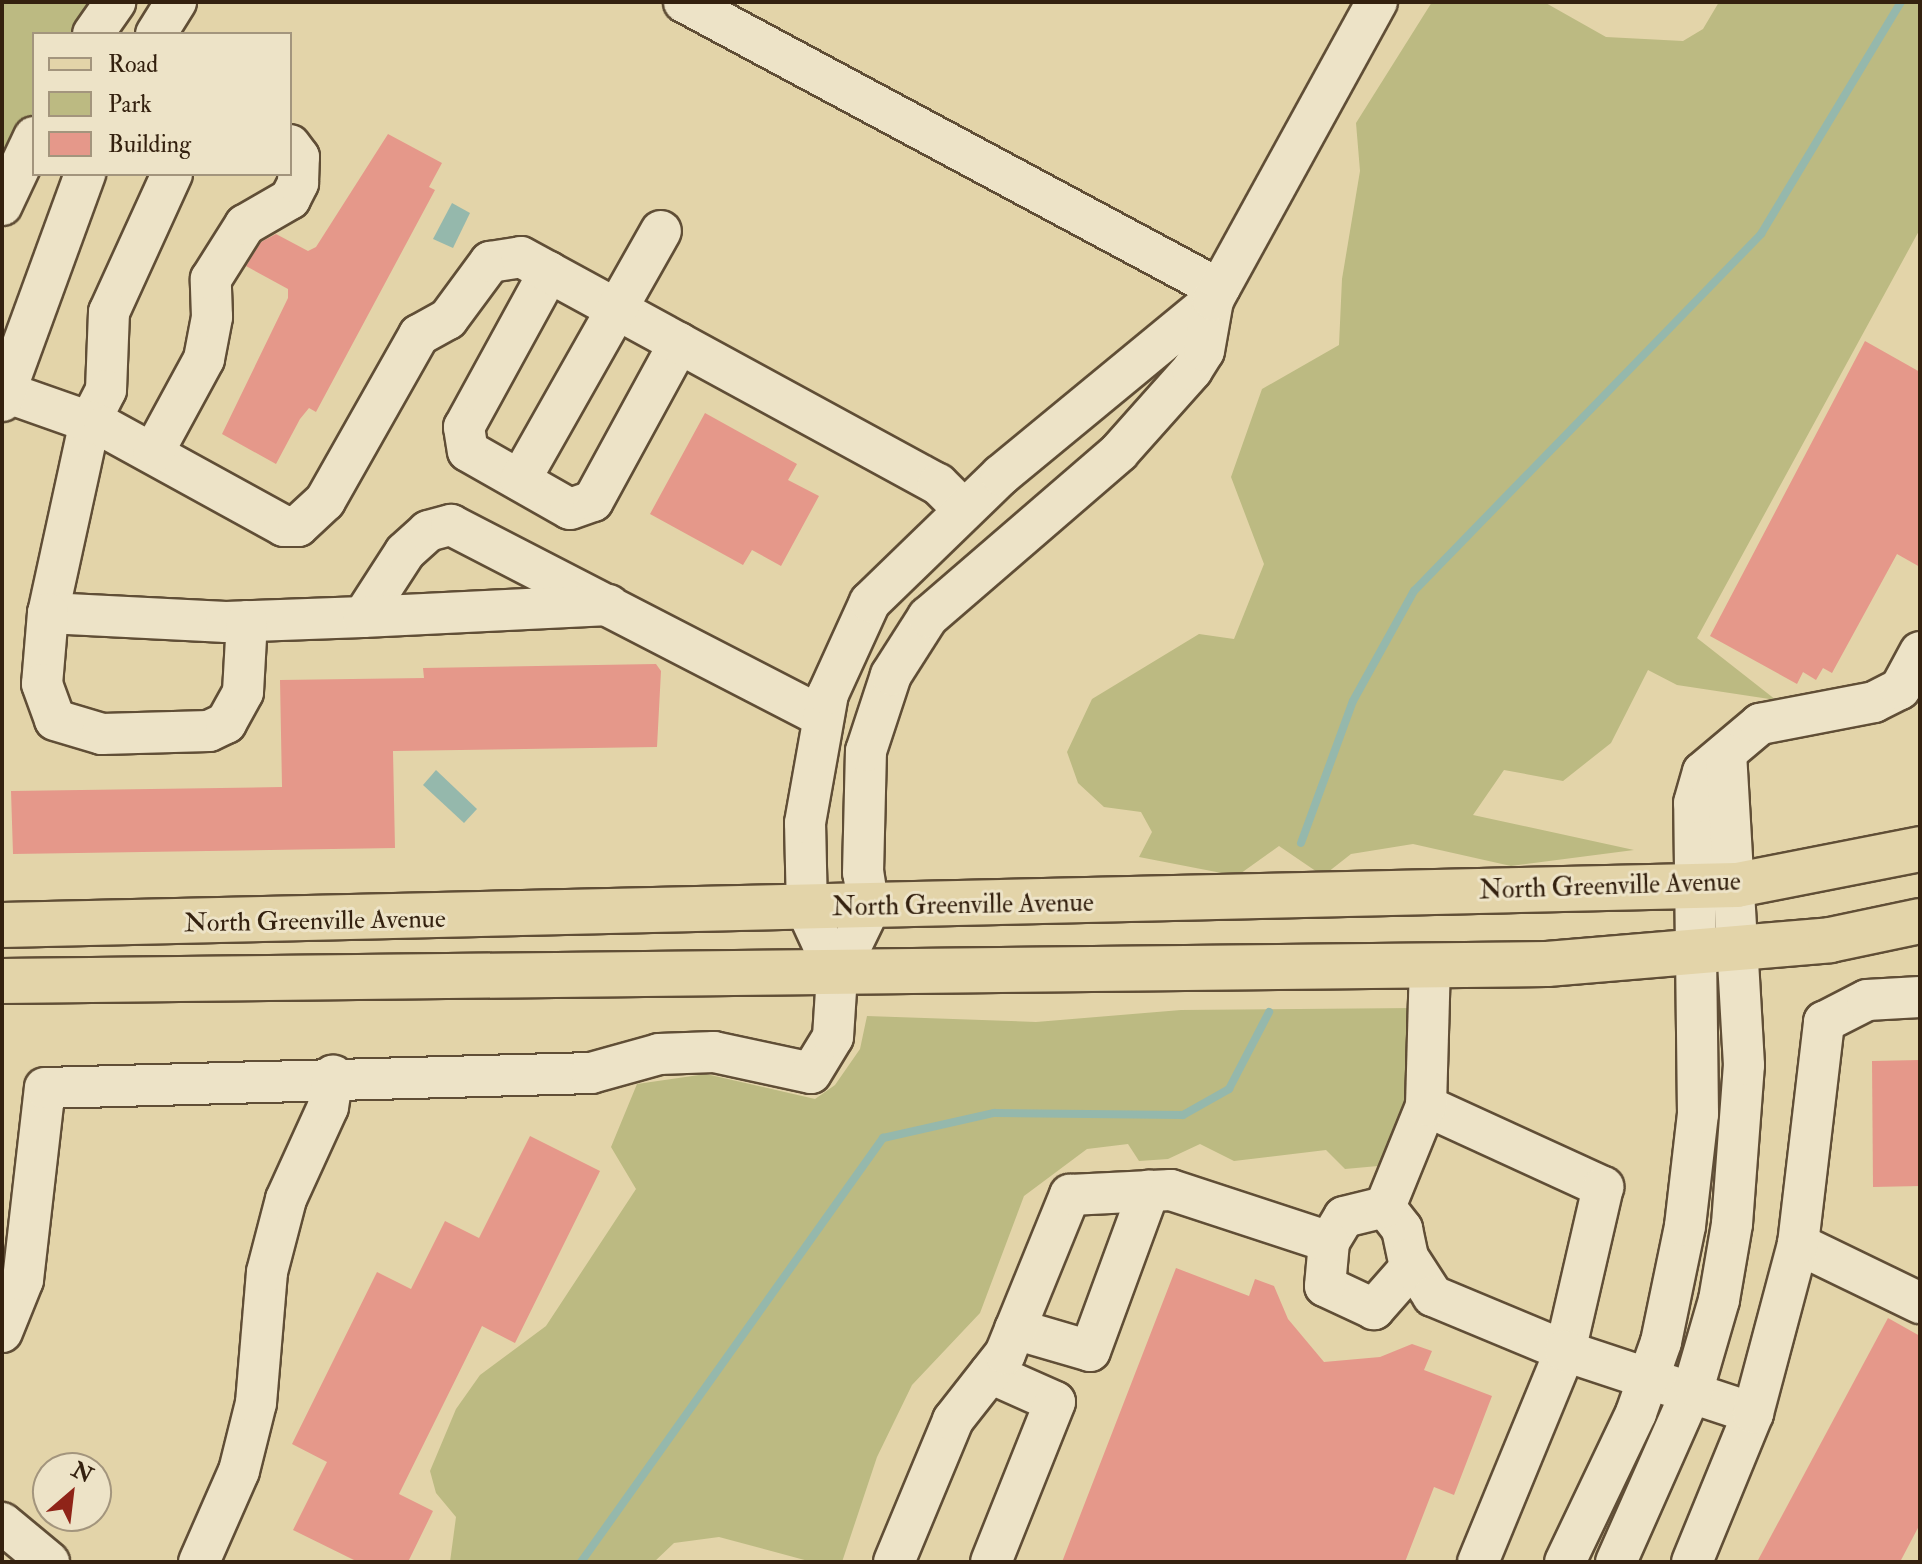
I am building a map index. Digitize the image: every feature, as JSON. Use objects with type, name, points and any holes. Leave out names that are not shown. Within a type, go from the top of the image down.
[{"type":"main road","name":"North Greenville Avenue","points":[[2,925],[869,909],[1737,885],[1920,849]]},
{"type":"main road","points":[[2,981],[634,970],[837,975],[1430,965],[1741,949],[1830,940],[1920,921]]},
{"type":"street","points":[[94,32],[115,2]]},
{"type":"street","points":[[157,32],[176,2]]},
{"type":"street","points":[[684,2],[1216,295]]},
{"type":"street","points":[[2,1332],[23,1280],[45,1088],[333,1075],[591,1073],[659,1054],[714,1052],[811,1073],[833,1037],[837,975],[869,909],[862,841],[866,751],[891,675],[928,617],[1161,410],[1204,351],[1216,295],[1377,2]]},
{"type":"street","points":[[2,205],[32,141]]},
{"type":"street","points":[[153,453],[204,359],[212,317],[211,279],[245,225],[290,199],[298,183],[299,157],[292,148]]},
{"type":"street","points":[[84,176],[3,393],[90,421],[284,526],[298,526],[325,501],[419,335],[448,319],[479,271],[490,262],[521,257],[938,484],[963,509]]},
{"type":"street","points":[[171,176],[109,312],[109,374],[90,421],[48,613],[42,684],[55,720],[102,734],[209,731],[226,723],[243,692],[247,621]]},
{"type":"street","points":[[520,480],[661,231]]},
{"type":"street","points":[[549,272],[464,427],[468,451],[570,509],[593,501],[679,343]]},
{"type":"street","points":[[837,975],[807,910],[805,823],[823,717],[847,644],[870,602],[963,509],[1216,295]]},
{"type":"street","points":[[363,617],[405,552],[428,531],[451,525],[823,717]]},
{"type":"street","points":[[48,613],[247,621],[609,605]]},
{"type":"street","points":[[1565,1562],[1594,1509],[1648,1379],[1685,1226],[1698,1114],[1691,886],[1694,803],[1703,772],[1760,724],[1874,702],[1910,686],[1920,652]]},
{"type":"street","points":[[1616,1562],[1690,1394],[1719,1300],[1732,1224],[1744,1065],[1741,949],[1726,754]]},
{"type":"street","points":[[1385,1207],[1426,1106],[1430,965]]},
{"type":"street","points":[[1692,1562],[1753,1413],[1798,1244],[1824,1022],[1867,1000],[1920,997]]},
{"type":"street","points":[[199,1562],[239,1471],[256,1403],[267,1272],[286,1199],[328,1107],[333,1075]]},
{"type":"street","points":[[1426,1106],[1603,1187],[1565,1351],[1478,1562]]},
{"type":"street","points":[[894,1562],[953,1420],[990,1373],[1015,1329],[1070,1195],[1171,1190],[1329,1242]]},
{"type":"street","points":[[1015,1329],[1090,1351],[1149,1191]]},
{"type":"street","points":[[1385,1207],[1402,1229],[1410,1268],[1374,1309],[1325,1286],[1329,1242],[1344,1217],[1385,1207]]},
{"type":"street","points":[[1798,1244],[1920,1303]]},
{"type":"street","points":[[1409,1259],[1433,1296],[1565,1351],[1753,1413]]},
{"type":"street","points":[[990,1373],[1055,1402],[991,1562]]},
{"type":"street","points":[[2,1523],[49,1562]]},
{"type":"green space","points":[[2,2],[94,2],[78,32],[32,32],[32,117],[2,173]]},
{"type":"green space","points":[[1432,2],[1544,2],[1606,37],[1683,41],[1703,29],[1719,2],[1920,2],[1920,229],[1697,638],[1776,700],[1677,685],[1648,670],[1611,743],[1563,781],[1504,770],[1473,815],[1634,850],[1511,866],[1413,844],[1351,854],[1323,876],[1279,846],[1237,876],[1139,857],[1152,832],[1141,812],[1104,807],[1078,783],[1067,752],[1092,699],[1199,634],[1234,639],[1264,564],[1231,477],[1262,389],[1339,345],[1342,279],[1360,171],[1356,123]]},
{"type":"green space","points":[[1413,1008],[1414,1092],[1378,1166],[1345,1169],[1326,1150],[1234,1161],[1200,1144],[1168,1159],[1139,1161],[1128,1144],[1087,1149],[1024,1196],[980,1313],[912,1385],[877,1457],[842,1562],[812,1562],[719,1537],[674,1543],[654,1562],[450,1562],[456,1517],[436,1493],[430,1471],[456,1409],[480,1375],[546,1326],[636,1189],[611,1147],[637,1084],[706,1074],[815,1099],[835,1085],[860,1049],[867,1016],[1036,1022],[1181,1010]]},
{"type":"water","points":[[452,203],[470,213],[453,248],[433,239]]},
{"type":"water","points":[[436,770],[477,809],[464,823],[423,785]]},
{"type":"building","points":[[388,134],[442,163],[429,187],[435,190],[316,412],[309,408],[300,419],[276,464],[222,434],[288,298],[288,289],[246,266],[261,242],[276,234],[308,251],[316,247]]},
{"type":"building","points":[[1865,341],[1920,372],[1920,567],[1897,554],[1832,673],[1823,668],[1816,680],[1803,672],[1797,684],[1710,636]]},
{"type":"building","points":[[705,413],[797,464],[788,480],[819,496],[781,566],[752,550],[743,565],[650,514]]},
{"type":"building","points":[[656,664],[661,671],[657,747],[393,751],[395,848],[13,854],[11,791],[282,787],[280,680],[424,678],[423,668]]},
{"type":"building","points":[[1920,1060],[1920,1186],[1873,1187],[1872,1061]]},
{"type":"building","points":[[530,1136],[600,1171],[515,1343],[482,1326],[399,1494],[433,1511],[408,1562],[358,1562],[293,1530],[327,1462],[292,1444],[377,1272],[411,1289],[445,1221],[479,1238]]},
{"type":"building","points":[[1176,1268],[1249,1296],[1255,1279],[1274,1286],[1288,1319],[1324,1362],[1380,1357],[1412,1344],[1432,1351],[1424,1370],[1492,1396],[1454,1495],[1434,1487],[1405,1562],[1062,1562]]},
{"type":"building","points":[[1888,1318],[1920,1336],[1920,1524],[1900,1562],[1757,1562]]},
{"type":"waterway","points":[[1301,843],[1353,701],[1414,591],[1761,234],[1901,2]]},
{"type":"waterway","points":[[581,1562],[883,1138],[994,1113],[1183,1115],[1229,1089],[1269,1012]]}]
